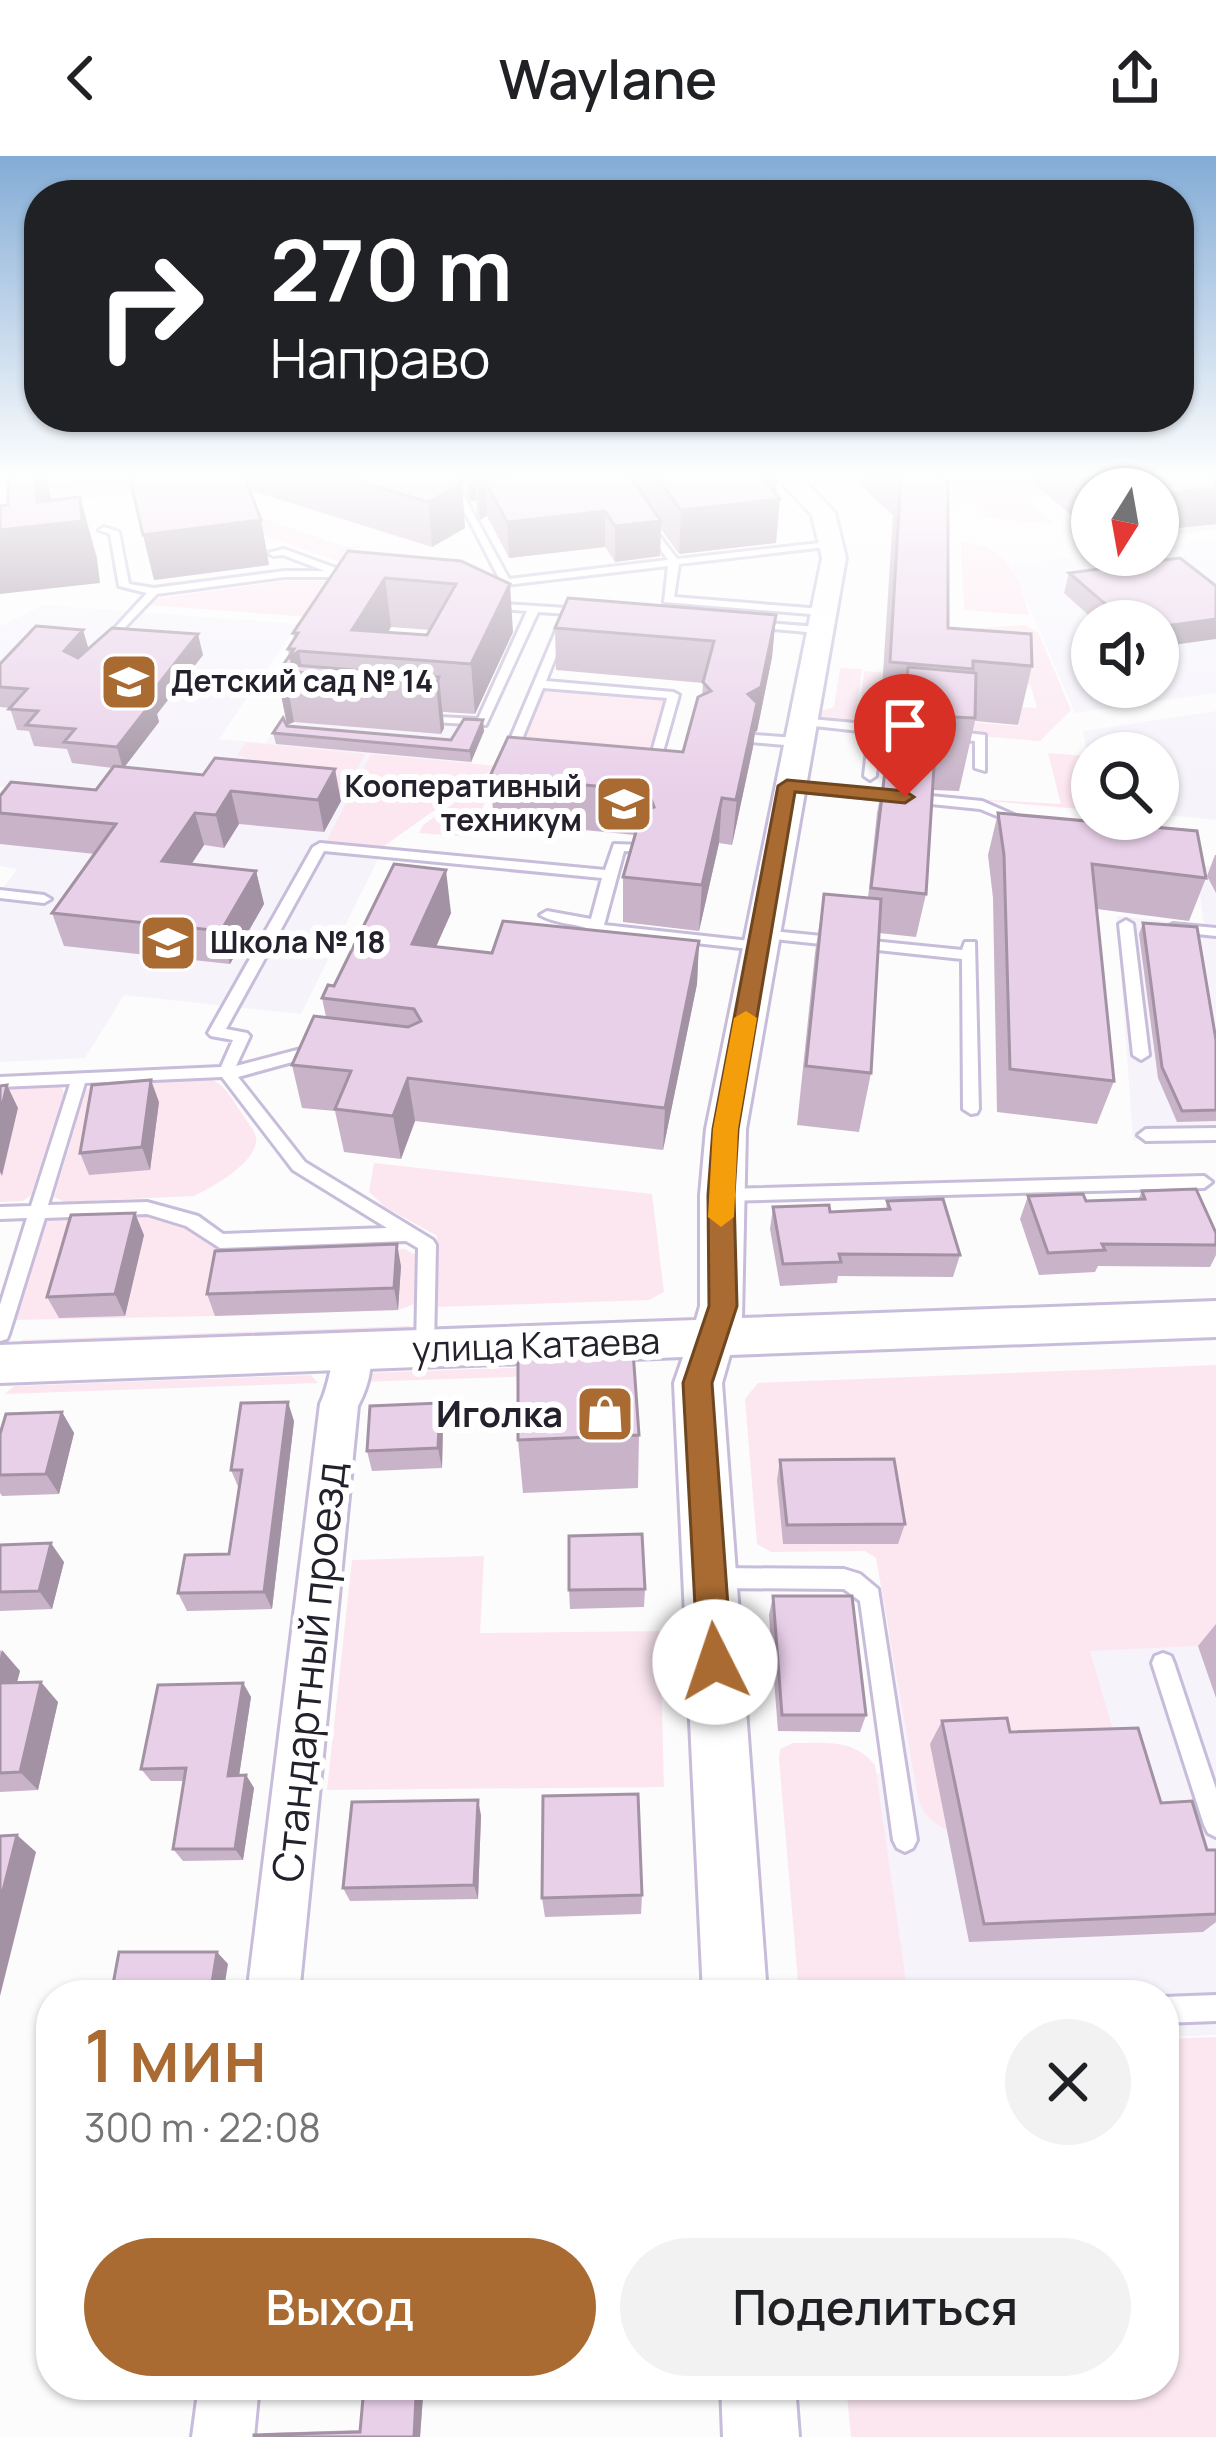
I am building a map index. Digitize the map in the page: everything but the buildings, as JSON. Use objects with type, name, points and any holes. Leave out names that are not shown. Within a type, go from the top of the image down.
[{"type":"street","points":[[734,1980],[698,1383],[723,1306],[721,1195],[726,1129],[827,581]]},
{"type":"street","name":"улица Катаева","points":[[0,1364],[1216,1319]]},
{"type":"street","name":"Стандартный проезд","points":[[275,1980],[339,1404],[348,1389],[353,1352]]},
{"type":"street","points":[[223,2437],[227,2400]]},
{"type":"street","points":[[759,2400],[761,2437]]},
{"type":"lane","points":[[123,581],[124,586],[154,591],[227,581]]},
{"type":"lane","points":[[501,581],[511,581]]},
{"type":"lane","points":[[671,581],[668,600],[820,621]]},
{"type":"lane","points":[[494,605],[506,582]]},
{"type":"lane","points":[[95,657],[154,591]]},
{"type":"lane","points":[[475,604],[592,613]]},
{"type":"lane","points":[[396,717],[485,720],[534,608]]},
{"type":"lane","points":[[530,763],[507,761],[569,611]]},
{"type":"lane","points":[[728,623],[820,621]]},
{"type":"lane","points":[[539,684],[673,695],[652,774],[636,772]]},
{"type":"lane","points":[[448,743],[458,722]]},
{"type":"lane","points":[[870,776],[875,729]]},
{"type":"lane","points":[[755,739],[875,729],[981,738],[981,768]]},
{"type":"lane","points":[[663,730],[680,732]]},
{"type":"lane","points":[[787,786],[982,805],[1033,825]]},
{"type":"lane","points":[[226,1072],[242,1036],[216,1033],[320,847],[610,875]]},
{"type":"lane","points":[[643,849],[620,847],[596,928],[969,950],[971,1109]]},
{"type":"lane","points":[[0,894],[44,899]]},
{"type":"lane","points":[[548,915],[597,924]]},
{"type":"lane","points":[[1141,1055],[1121,923],[1215,933]]},
{"type":"lane","points":[[0,1082],[226,1072],[313,1048],[333,1051]]},
{"type":"lane","points":[[226,1072],[299,1166],[427,1245],[425,1349]]},
{"type":"lane","points":[[0,1334],[80,1079]]},
{"type":"lane","points":[[1147,1136],[1216,1134]]},
{"type":"lane","points":[[721,1195],[1204,1182]]},
{"type":"lane","points":[[0,1213],[162,1210],[192,1221],[220,1241],[409,1234]]},
{"type":"lane","points":[[710,1577],[844,1579],[854,1581],[870,1596],[905,1840]]},
{"type":"lane","points":[[1163,1664],[1216,1825]]},
{"type":"lane","points":[[1179,2009],[1216,2008]]},
{"type":"shaded area","points":[[280,581],[349,581],[323,618],[147,605],[152,599]]},
{"type":"shaded area","points":[[963,581],[1018,581],[1029,615],[964,610]]},
{"type":"shaded area","points":[[1018,581],[1216,581],[1216,693],[1179,698],[1179,600],[1071,600],[1071,704]]},
{"type":"shaded area","name":"Школа № 18","points":[[44,605],[298,624],[219,739],[266,743],[286,711],[486,729],[471,765],[427,761],[301,1014],[124,995],[85,1058],[0,1062],[0,892],[17,869],[0,866],[0,794],[23,791],[0,787],[0,626]]},
{"type":"shaded area","points":[[1025,625],[1038,632],[1071,710],[1040,741],[859,726],[864,671],[884,673],[880,722],[935,726],[936,719],[1019,726],[1018,707],[1037,708],[1031,687],[979,628]]},
{"type":"shaded area","points":[[840,668],[862,669],[854,725],[816,721],[818,712],[834,707]]},
{"type":"shaded area","points":[[543,688],[665,698],[647,769],[515,757]]},
{"type":"shaded area","points":[[1073,708],[1110,708],[1075,713]]},
{"type":"shaded area","points":[[1216,711],[1216,820],[1179,816],[1179,732],[1083,731]]},
{"type":"shaded area","points":[[246,742],[365,754],[343,798],[237,755]]},
{"type":"shaded area","points":[[1048,753],[1071,755],[1071,808],[954,798],[1061,804]]},
{"type":"shaded area","points":[[371,754],[497,766],[377,851],[324,846]]},
{"type":"shaded area","points":[[498,772],[470,837],[419,833],[423,825]]},
{"type":"shaded area","points":[[1196,865],[1216,867],[1216,1137],[1133,1140],[1117,916],[1204,925]]},
{"type":"shaded area","points":[[208,1078],[227,1092],[256,1137],[250,1156],[233,1172],[194,1196],[65,1202],[54,1197],[91,1085]]},
{"type":"shaded area","points":[[61,1086],[64,1093],[31,1195],[23,1201],[0,1202],[0,1089]]},
{"type":"shaded area","points":[[374,1163],[652,1194],[664,1292],[649,1300],[438,1307],[437,1236],[385,1207],[369,1192]]},
{"type":"shaded area","points":[[141,1215],[182,1227],[226,1255],[405,1249],[418,1256],[415,1304],[398,1310],[400,1266],[215,1316],[14,1320],[44,1223],[54,1217]]},
{"type":"shaded area","points":[[410,1326],[409,1331],[20,1347],[22,1340]]},
{"type":"shaded area","points":[[620,1364],[629,1373],[358,1382],[364,1373]]},
{"type":"shaded area","points":[[1216,1365],[1216,1645],[1090,1651],[1119,1751],[931,1744],[947,1830],[925,1813],[918,1798],[876,1558],[865,1551],[771,1552],[757,1544],[745,1399],[758,1383]]},
{"type":"shaded area","points":[[311,1375],[318,1383],[5,1394],[14,1386]]},
{"type":"shaded area","points":[[1216,1483],[1216,2035],[1179,2036],[1179,1980],[850,1980],[829,1775],[886,1773],[867,1633],[1181,1621]]},
{"type":"shaded area","points":[[484,1556],[480,1633],[660,1631],[664,1787],[327,1790],[352,1560]]},
{"type":"shaded area","points":[[793,1743],[848,1746],[875,1765],[906,1980],[798,1980],[780,1749]]},
{"type":"shaded area","points":[[1216,2037],[1216,2437],[851,2437],[847,2400],[1179,2400],[1179,2038]]},
{"type":"slow traffic","points":[[721,1217],[726,1129],[746,1018]]},
{"type":"place","name":"Детский сад № 14","points":[[129,682]]},
{"type":"place","name":"Кооперативный техникум","points":[[624,804]]},
{"type":"place","name":"Школа № 18","points":[[168,943]]},
{"type":"place","name":"Иголка","points":[[605,1414]]},
{"type":"route","points":[[715,1662],[698,1383],[723,1306],[721,1195],[726,1129],[787,786],[905,797]]}]
